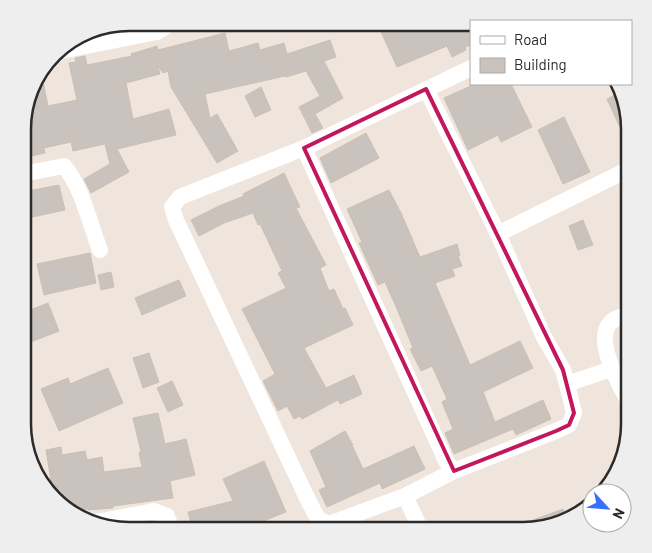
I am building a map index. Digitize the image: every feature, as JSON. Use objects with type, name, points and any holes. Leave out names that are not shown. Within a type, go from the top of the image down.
[{"type":"street","points":[[75,48],[159,31]]},
{"type":"street","points":[[325,522],[318,519],[308,500],[172,207],[180,197],[304,148],[470,68]]},
{"type":"street","points":[[335,522],[404,496],[454,471],[556,431],[569,425],[574,413],[562,370],[544,337],[498,234],[426,89]]},
{"type":"street","points":[[304,148],[446,460],[454,471]]},
{"type":"street","points":[[31,172],[64,166],[78,188],[100,250]]},
{"type":"street","points":[[498,234],[621,173]]},
{"type":"street","points":[[621,316],[609,323],[605,335],[611,369],[621,387]]},
{"type":"street","points":[[567,384],[611,369]]},
{"type":"street","points":[[404,496],[417,522]]},
{"type":"street","points":[[109,520],[154,511],[167,516],[169,522]]},
{"type":"highlighted area","points":[[426,89],[563,370],[574,413],[569,425],[454,471],[304,148]]},
{"type":"building","points":[[381,31],[470,31],[470,45],[465,47],[466,50],[452,57],[447,46],[397,67]]},
{"type":"building","points":[[225,33],[229,51],[258,43],[260,50],[284,43],[287,54],[330,40],[336,57],[324,61],[343,98],[315,114],[323,128],[312,133],[299,107],[320,96],[306,71],[205,94],[210,118],[217,114],[238,151],[217,163],[171,87],[168,71],[163,73],[158,66],[160,74],[126,83],[133,119],[169,109],[176,135],[117,149],[129,172],[91,193],[84,179],[110,164],[105,144],[73,151],[71,142],[44,148],[45,153],[31,156],[33,110],[43,82],[48,106],[77,100],[69,63],[76,62],[75,58],[85,56],[87,65],[132,56],[131,54],[157,46],[158,50]]},
{"type":"building","points":[[473,85],[511,85],[532,127],[501,142],[498,135],[468,150],[444,98]]},
{"type":"building","points":[[261,87],[271,110],[255,117],[245,96]]},
{"type":"building","points":[[615,95],[621,130],[607,99]]},
{"type":"building","points":[[564,117],[590,172],[563,184],[538,130]]},
{"type":"building","points":[[366,133],[379,158],[331,183],[320,158]]},
{"type":"building","points":[[284,173],[300,207],[296,208],[326,265],[320,268],[329,291],[334,289],[353,325],[304,348],[326,388],[354,375],[362,394],[340,404],[338,400],[302,419],[300,416],[294,419],[287,406],[278,411],[263,381],[275,374],[242,309],[286,288],[278,273],[282,271],[260,224],[258,225],[253,213],[224,223],[199,236],[191,220],[244,196],[243,194]]},
{"type":"building","points":[[59,185],[65,210],[31,217],[31,190]]},
{"type":"building","points":[[389,190],[420,257],[457,244],[460,255],[458,256],[462,266],[452,269],[455,276],[435,283],[470,365],[520,341],[533,368],[483,392],[495,422],[543,400],[551,419],[516,435],[513,429],[454,454],[445,433],[453,429],[442,402],[447,399],[432,366],[421,371],[410,349],[413,348],[385,282],[378,285],[359,243],[362,242],[347,209]]},
{"type":"building","points":[[583,220],[593,245],[578,250],[569,226]]},
{"type":"building","points":[[90,253],[96,283],[44,295],[37,264]]},
{"type":"building","points":[[111,272],[114,287],[101,290],[98,275]]},
{"type":"building","points":[[179,280],[186,296],[142,315],[135,298]]},
{"type":"building","points":[[48,303],[59,331],[31,342],[31,310]]},
{"type":"building","points":[[149,353],[159,382],[143,388],[133,358]]},
{"type":"building","points":[[108,368],[123,403],[59,431],[41,389],[68,378],[70,384]]},
{"type":"building","points":[[172,381],[183,405],[168,412],[157,388]]},
{"type":"building","points":[[158,413],[165,444],[186,439],[195,475],[170,481],[173,498],[113,506],[113,508],[80,509],[60,493],[51,482],[46,450],[61,447],[62,455],[85,451],[87,460],[102,457],[104,472],[142,467],[139,453],[141,452],[133,418]]},
{"type":"building","points":[[345,431],[363,469],[414,446],[425,469],[382,489],[380,483],[327,507],[319,490],[326,487],[310,451]]},
{"type":"building","points":[[264,461],[286,512],[261,522],[191,522],[188,512],[233,501],[223,479]]},
{"type":"building","points":[[563,509],[564,513],[542,520],[527,522]]}]
